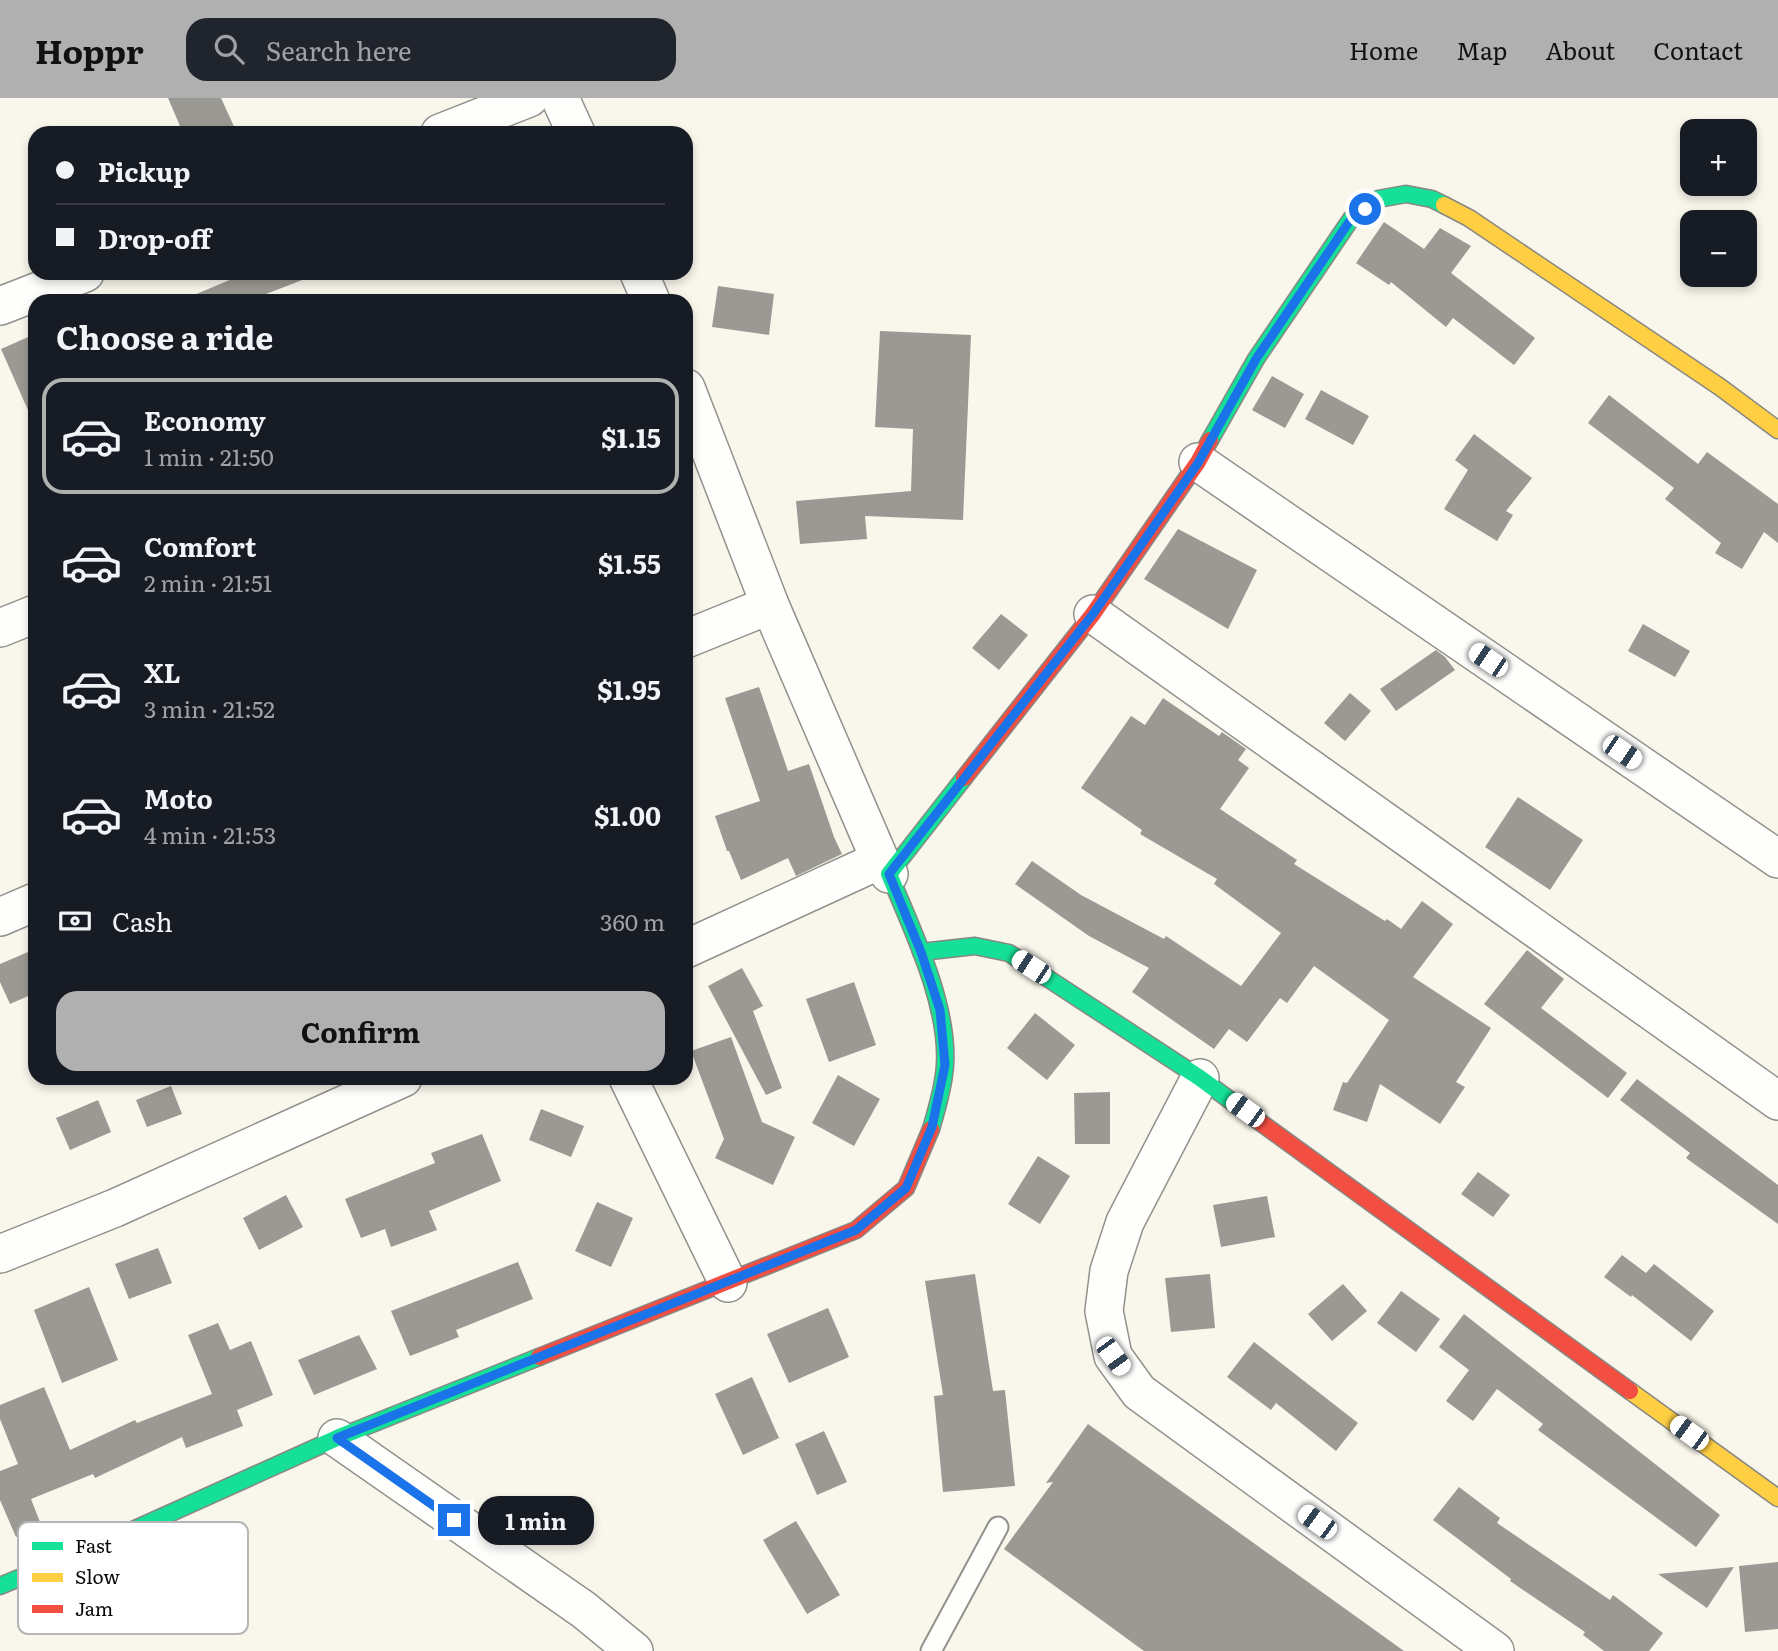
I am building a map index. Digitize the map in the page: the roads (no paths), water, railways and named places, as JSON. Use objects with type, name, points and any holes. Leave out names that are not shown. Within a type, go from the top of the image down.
[{"type":"street","points":[[458,126],[529,98]]},
{"type":"street","points":[[560,98],[573,126]]},
{"type":"street","points":[[693,946],[885,867],[1093,614],[1198,463],[1256,359],[1351,219],[1378,199],[1406,194],[1432,200],[1469,218],[1720,387],[1778,430]]},
{"type":"street","points":[[31,294],[67,280]]},
{"type":"street","points":[[0,306],[28,295]]},
{"type":"street","points":[[150,1522],[337,1438],[856,1230],[906,1188],[932,1127],[945,1065],[940,1010],[921,952],[770,606],[693,406]]},
{"type":"street","points":[[1198,463],[1778,859]]},
{"type":"street","points":[[693,636],[770,606]]},
{"type":"street","points":[[1093,614],[1778,1101]]},
{"type":"street","points":[[0,628],[28,617]]},
{"type":"street","points":[[0,917],[28,905]]},
{"type":"street","points":[[921,952],[965,945],[988,946],[1009,953],[1200,1077],[1778,1498]]},
{"type":"street","points":[[1200,1077],[1125,1222],[1109,1271],[1104,1311],[1113,1356],[1139,1392],[1495,1651]]},
{"type":"street","points":[[0,1254],[115,1208],[387,1085]]},
{"type":"street","points":[[631,1085],[728,1283]]},
{"type":"street","points":[[337,1438],[584,1610],[634,1651]]},
{"type":"street","points":[[0,1586],[18,1578]]},
{"type":"lane","points":[[931,1651],[998,1527]]}]
